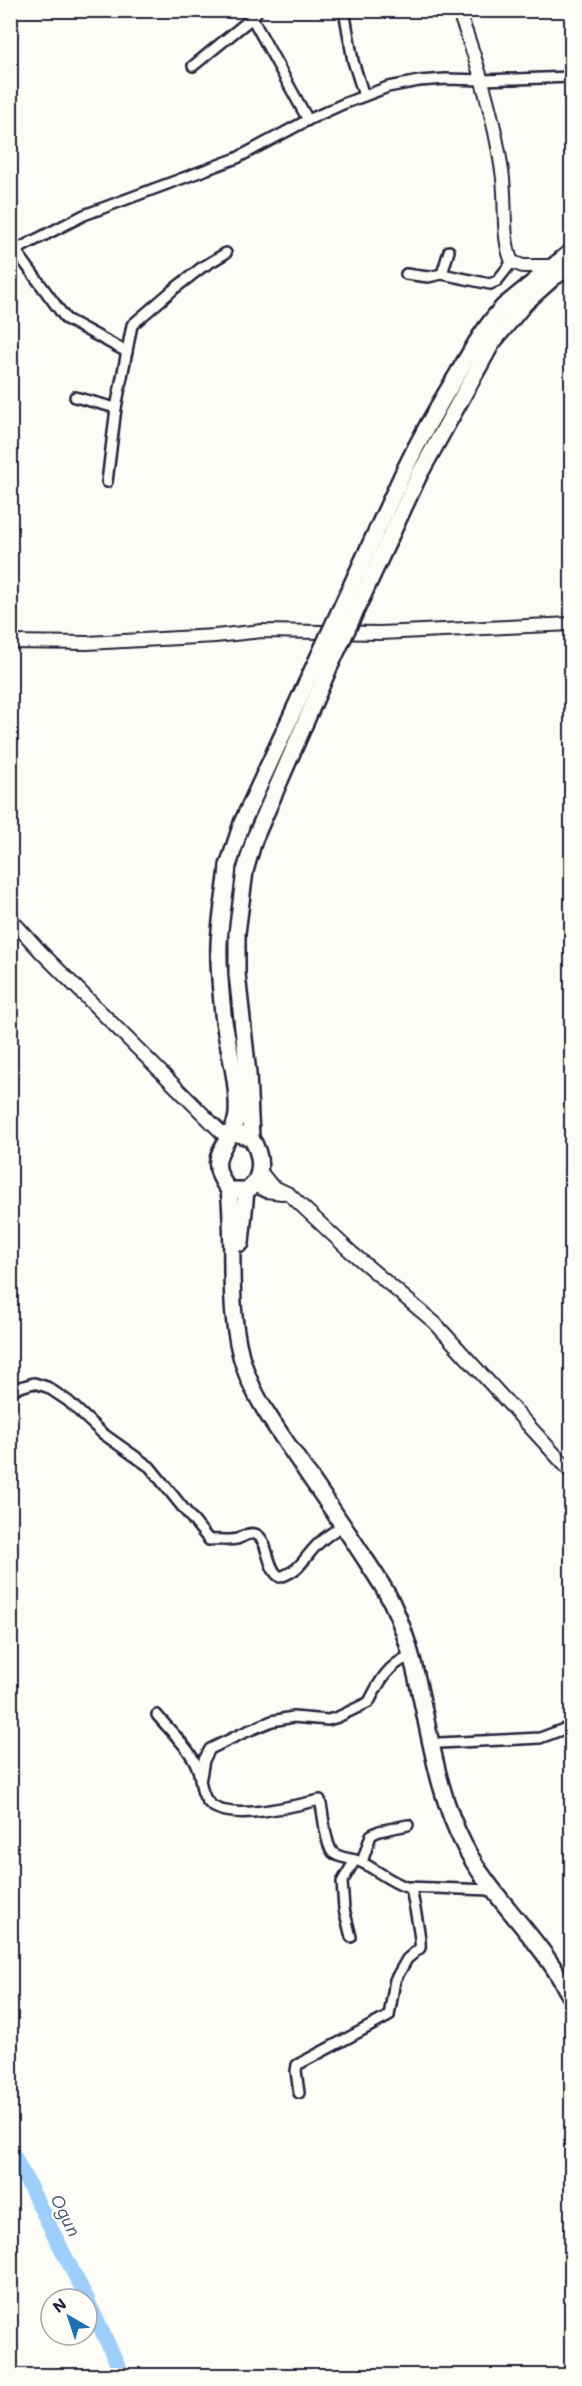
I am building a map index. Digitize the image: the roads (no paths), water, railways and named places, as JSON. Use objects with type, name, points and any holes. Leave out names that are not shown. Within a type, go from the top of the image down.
[{"type":"main road","points":[[572,251],[553,272],[504,306],[494,316],[479,337],[422,434],[412,472],[254,840],[245,871],[237,933],[237,974],[248,1074],[251,1138],[259,1154],[239,1267],[240,1301],[245,1335],[253,1362],[271,1404],[398,1600],[417,1653],[453,1798],[480,1858],[496,1885],[572,1977]]},
{"type":"main road","points":[[553,272],[572,266]]},
{"type":"main road","points":[[412,472],[242,824],[228,866],[219,945],[223,1015],[236,1086],[237,1114],[235,1125],[218,1159],[220,1177],[228,1190],[232,1216],[232,1301],[244,1367],[267,1415],[392,1603],[410,1656],[447,1804],[462,1842],[491,1890],[539,1947],[561,1979],[572,2001]]},
{"type":"main road","points":[[229,1136],[235,1133],[251,1138]]},
{"type":"main road","points":[[228,1190],[253,1182]]},
{"type":"street","points":[[344,10],[353,61],[364,96]]},
{"type":"street","points":[[458,10],[483,80],[498,140],[505,196],[506,247],[512,262],[553,272]]},
{"type":"street","points":[[193,66],[255,14],[308,120]]},
{"type":"street","points":[[127,352],[66,319],[13,252],[106,206],[196,175],[237,158],[308,120],[388,87],[447,79],[572,77]]},
{"type":"street","points":[[442,274],[448,251]]},
{"type":"street","points":[[107,482],[116,408],[132,325],[201,268],[226,253]]},
{"type":"street","points":[[406,274],[428,277],[442,274],[490,284],[497,280],[512,262]]},
{"type":"street","points":[[75,397],[116,408]]},
{"type":"street","points":[[10,642],[87,643],[262,631],[380,633],[572,624]]},
{"type":"street","points":[[10,918],[41,952],[229,1136]]},
{"type":"street","points":[[215,1124],[218,1159]]},
{"type":"street","points":[[253,1182],[266,1191],[289,1194],[351,1252],[435,1323],[572,1473]]},
{"type":"street","points":[[10,1390],[34,1383],[47,1387],[68,1401],[102,1433],[150,1467],[208,1540],[233,1540],[246,1534],[255,1534],[261,1538],[272,1570],[280,1577],[292,1573],[303,1564],[319,1542],[342,1525]]},
{"type":"street","points":[[200,1779],[204,1760],[210,1749],[272,1721],[293,1717],[313,1720],[338,1717],[369,1702],[376,1685],[385,1674],[400,1660],[410,1656]]},
{"type":"street","points":[[158,1715],[197,1765],[202,1792],[209,1804],[220,1809],[260,1812],[320,1800],[332,1851],[336,1855],[359,1861],[397,1884],[411,1887],[491,1890]]},
{"type":"street","points":[[439,1743],[540,1738],[572,1726]]},
{"type":"street","points":[[351,1937],[344,1909],[342,1882],[359,1861],[371,1835],[408,1825]]},
{"type":"street","points":[[299,2093],[297,2065],[389,2016],[395,1980],[407,1959],[420,1948],[422,1940],[418,1932],[411,1887]]},
{"type":"waterway","name":"Ogun","points":[[10,2148],[81,2287]]},
{"type":"waterway","name":"Ogun","points":[[99,2325],[123,2376]]}]
